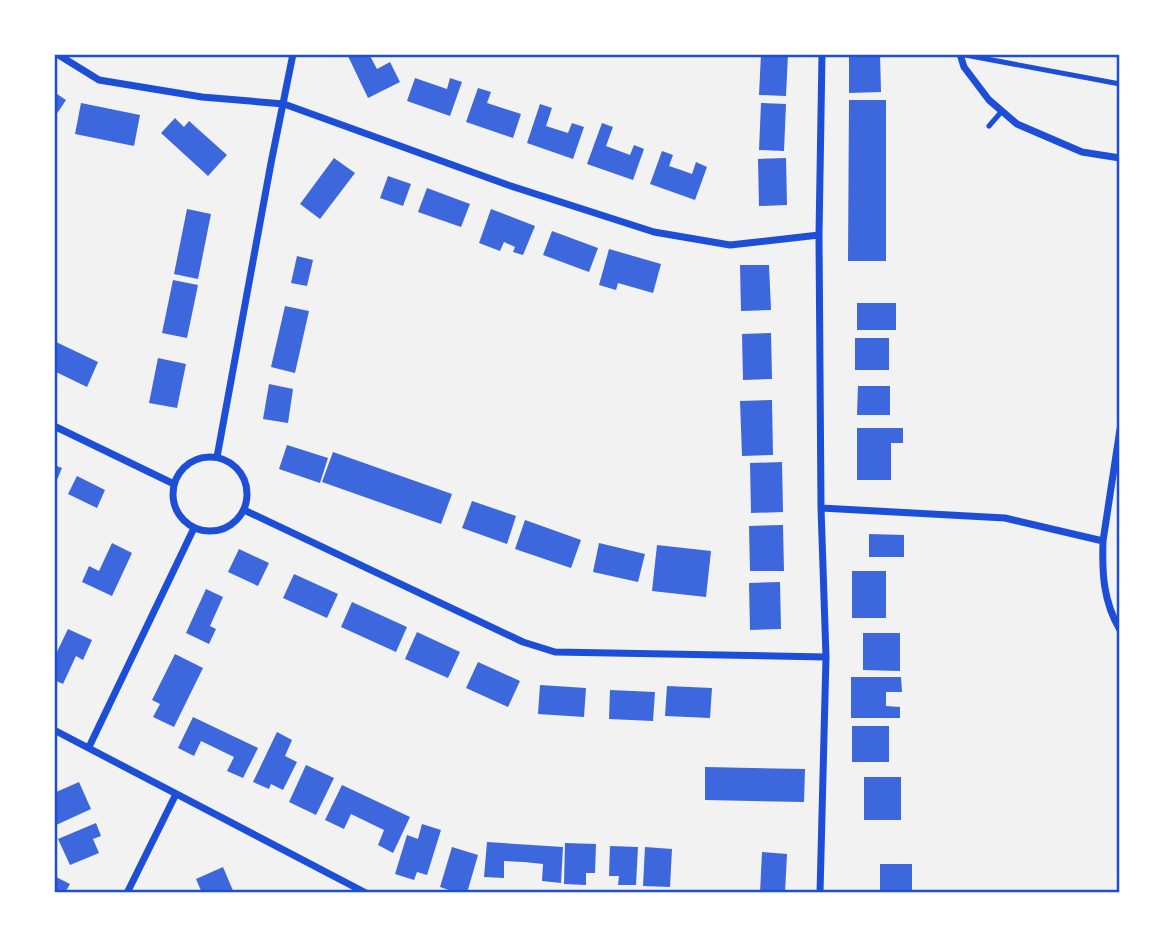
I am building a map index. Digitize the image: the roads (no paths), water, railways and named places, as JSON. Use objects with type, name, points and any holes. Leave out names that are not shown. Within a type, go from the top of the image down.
[{"type":"street","points":[[57,54],[99,79],[202,97],[284,104],[508,185],[654,232],[730,246],[819,235]]},
{"type":"street","points":[[218,457],[293,54]]},
{"type":"street","points":[[820,893],[826,657],[821,508],[819,235],[822,54]]},
{"type":"street","points":[[960,54],[964,67],[989,100],[1017,124],[1082,152],[1120,159]]},
{"type":"street","points":[[54,426],[174,484]]},
{"type":"street","points":[[1120,429],[1104,541],[1102,578],[1109,612],[1120,630]]},
{"type":"street","points":[[204,457],[218,457],[233,465],[243,478],[247,494],[244,510],[235,522],[223,529],[208,531],[194,528],[183,520],[176,509],[172,497],[174,484],[180,471],[190,462],[204,457]]},
{"type":"street","points":[[821,508],[1005,519],[1104,541]]},
{"type":"street","points":[[244,510],[523,642],[555,652],[826,657]]},
{"type":"street","points":[[89,747],[194,528]]},
{"type":"street","points":[[54,730],[366,893]]},
{"type":"street","points":[[127,893],[176,794]]},
{"type":"lane","points":[[960,54],[1120,84]]},
{"type":"lane","points":[[989,126],[1002,111]]}]
